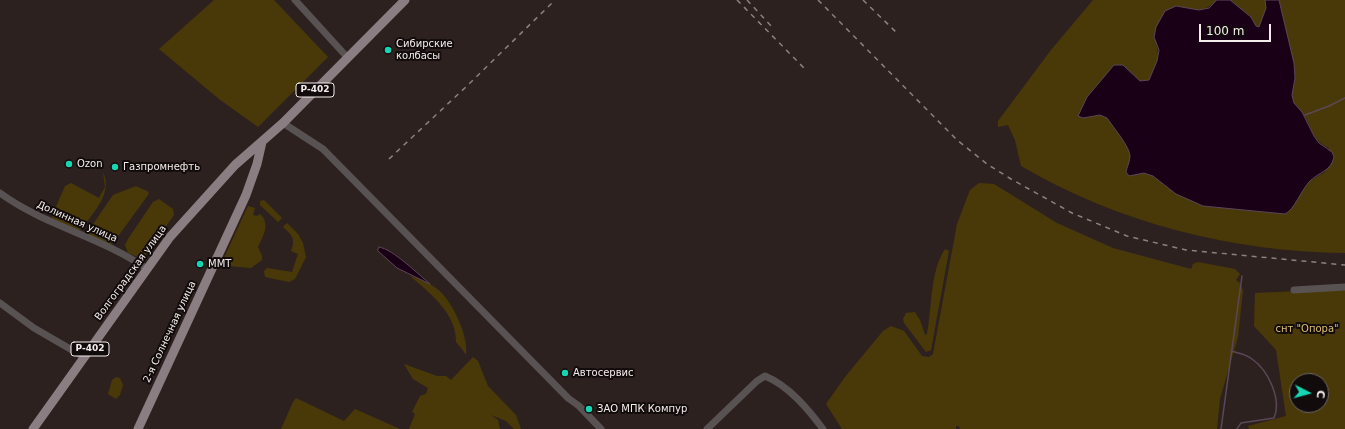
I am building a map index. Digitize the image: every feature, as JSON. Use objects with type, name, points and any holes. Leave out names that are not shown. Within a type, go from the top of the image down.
[{"type":"main road","name":"Р-402","points":[[262,142],[283,123],[405,0]]},
{"type":"main road","name":"Волгоградская улица","points":[[33,429],[147,269],[188,215],[235,165],[262,142]]},
{"type":"main road","name":"2-я Солнечная улица","points":[[138,429],[246,195],[262,142]]},
{"type":"street","points":[[295,0],[348,57]]},
{"type":"street","points":[[283,123],[323,150],[568,398],[579,406],[601,429]]},
{"type":"street","name":"Долинная улица","points":[[0,193],[33,214],[126,256],[147,269]]},
{"type":"street","points":[[1294,290],[1345,287]]},
{"type":"street","points":[[0,303],[34,328],[84,357]]},
{"type":"street","points":[[707,429],[757,380],[765,376],[778,381],[809,411],[823,429]]},
{"type":"green space","points":[[214,0],[274,0],[328,57],[258,127],[219,99],[159,49]]},
{"type":"green space","points":[[1093,0],[1217,0],[1203,9],[1176,6],[1154,37],[1158,54],[1149,80],[1140,81],[1123,65],[1114,65],[1087,97],[1083,118],[1100,115],[1107,117],[1129,152],[1130,158],[1126,172],[1129,176],[1144,173],[1153,176],[1176,194],[1203,206],[1285,214],[1310,181],[1325,172],[1329,148],[1318,141],[1315,137],[1306,117],[1295,104],[1293,99],[1292,92],[1295,73],[1279,0],[1345,0],[1345,253],[1261,247],[1219,240],[1177,230],[1097,204],[1058,186],[1021,166],[1015,140],[1008,125],[998,127],[998,121],[1051,50]]},
{"type":"green space","points":[[1230,0],[1265,0],[1266,8],[1259,27],[1256,27],[1251,17]]},
{"type":"green space","points":[[103,172],[106,187],[104,195],[97,209],[82,228],[78,231],[53,220],[52,216],[65,186],[71,183],[99,198],[105,187]]},
{"type":"green space","points":[[979,183],[994,184],[1057,223],[1113,248],[1191,269],[1193,264],[1198,262],[1235,269],[1240,274],[1236,280],[1240,283],[1243,290],[1238,337],[1220,399],[1217,429],[960,429],[959,426],[956,426],[956,429],[842,429],[826,404],[845,377],[883,331],[891,326],[904,331],[922,356],[929,357],[933,354],[957,224],[970,190]]},
{"type":"green space","points":[[136,186],[149,192],[148,195],[114,242],[109,245],[89,236],[89,230],[113,195]]},
{"type":"green space","points":[[159,199],[173,209],[174,215],[144,257],[140,258],[128,253],[125,245],[128,239],[153,202]]},
{"type":"green space","points":[[264,200],[282,218],[278,222],[260,205],[260,201]]},
{"type":"green space","points":[[248,206],[255,208],[253,215],[257,216],[260,214],[265,222],[265,230],[258,247],[262,260],[251,268],[227,266],[224,258]]},
{"type":"green space","points":[[287,223],[298,234],[303,243],[306,257],[295,279],[289,282],[265,277],[264,271],[267,268],[292,272],[298,254],[291,251],[293,240],[289,232],[283,227]]},
{"type":"green space","points":[[945,249],[949,251],[931,350],[926,352],[904,323],[903,319],[906,313],[915,312],[920,320],[925,335],[927,334],[934,279],[940,258]]},
{"type":"green space","points":[[410,276],[433,286],[442,293],[447,300],[462,328],[465,338],[466,355],[456,342],[452,322],[447,313],[434,297]]},
{"type":"green space","name":"снт \"Опора\"","points":[[1345,289],[1345,429],[1249,429],[1248,426],[1286,416],[1276,350],[1254,326],[1255,293]]},
{"type":"green space","points":[[473,357],[478,361],[488,386],[516,415],[521,429],[514,429],[506,421],[491,415],[498,420],[500,429],[409,429],[415,414],[412,412],[420,396],[426,394],[428,388],[413,379],[404,364],[437,376],[446,376],[451,380]]},
{"type":"green space","points":[[116,377],[120,378],[123,385],[120,395],[116,399],[108,394],[112,380]]},
{"type":"green space","points":[[296,398],[344,421],[355,409],[400,429],[281,429]]},
{"type":"shaded area","points":[[1217,0],[1230,0],[1251,17],[1256,26],[1259,27],[1266,8],[1265,0],[1279,0],[1294,63],[1295,78],[1292,95],[1294,103],[1302,112],[1319,143],[1332,152],[1334,157],[1330,166],[1309,182],[1291,209],[1285,214],[1203,206],[1176,194],[1153,176],[1144,173],[1129,176],[1126,172],[1130,158],[1129,152],[1124,142],[1107,118],[1100,115],[1083,118],[1078,116],[1087,97],[1114,65],[1123,65],[1140,81],[1149,80],[1157,61],[1159,50],[1154,37],[1156,27],[1165,11],[1176,6],[1199,10],[1209,8]]},
{"type":"shaded area","points":[[379,247],[398,257],[430,284],[397,268],[378,251]]},
{"type":"waterway","points":[[1305,115],[1345,98]]},
{"type":"waterway","points":[[1221,429],[1242,276]]},
{"type":"waterway","points":[[1231,351],[1247,356],[1258,364],[1268,377],[1275,394],[1276,402],[1274,418],[1241,423],[1237,429]]},
{"type":"railway","points":[[737,0],[805,69]]},
{"type":"railway","points":[[747,0],[773,28]]},
{"type":"railway","points":[[818,0],[957,140],[987,164],[1072,213],[1127,236],[1186,250],[1345,265]]},
{"type":"railway","points":[[863,0],[898,34]]},
{"type":"railway","points":[[389,159],[553,2]]},
{"type":"place","name":"Сибирские колбасы","points":[[388,50]]},
{"type":"place","name":"Ozon","points":[[69,164]]},
{"type":"place","name":"Газпромнефть","points":[[115,167]]},
{"type":"place","name":"ММТ","points":[[200,264]]},
{"type":"place","name":"Автосервис","points":[[565,373]]},
{"type":"place","name":"ЗАО МПК Компур","points":[[589,409]]}]
